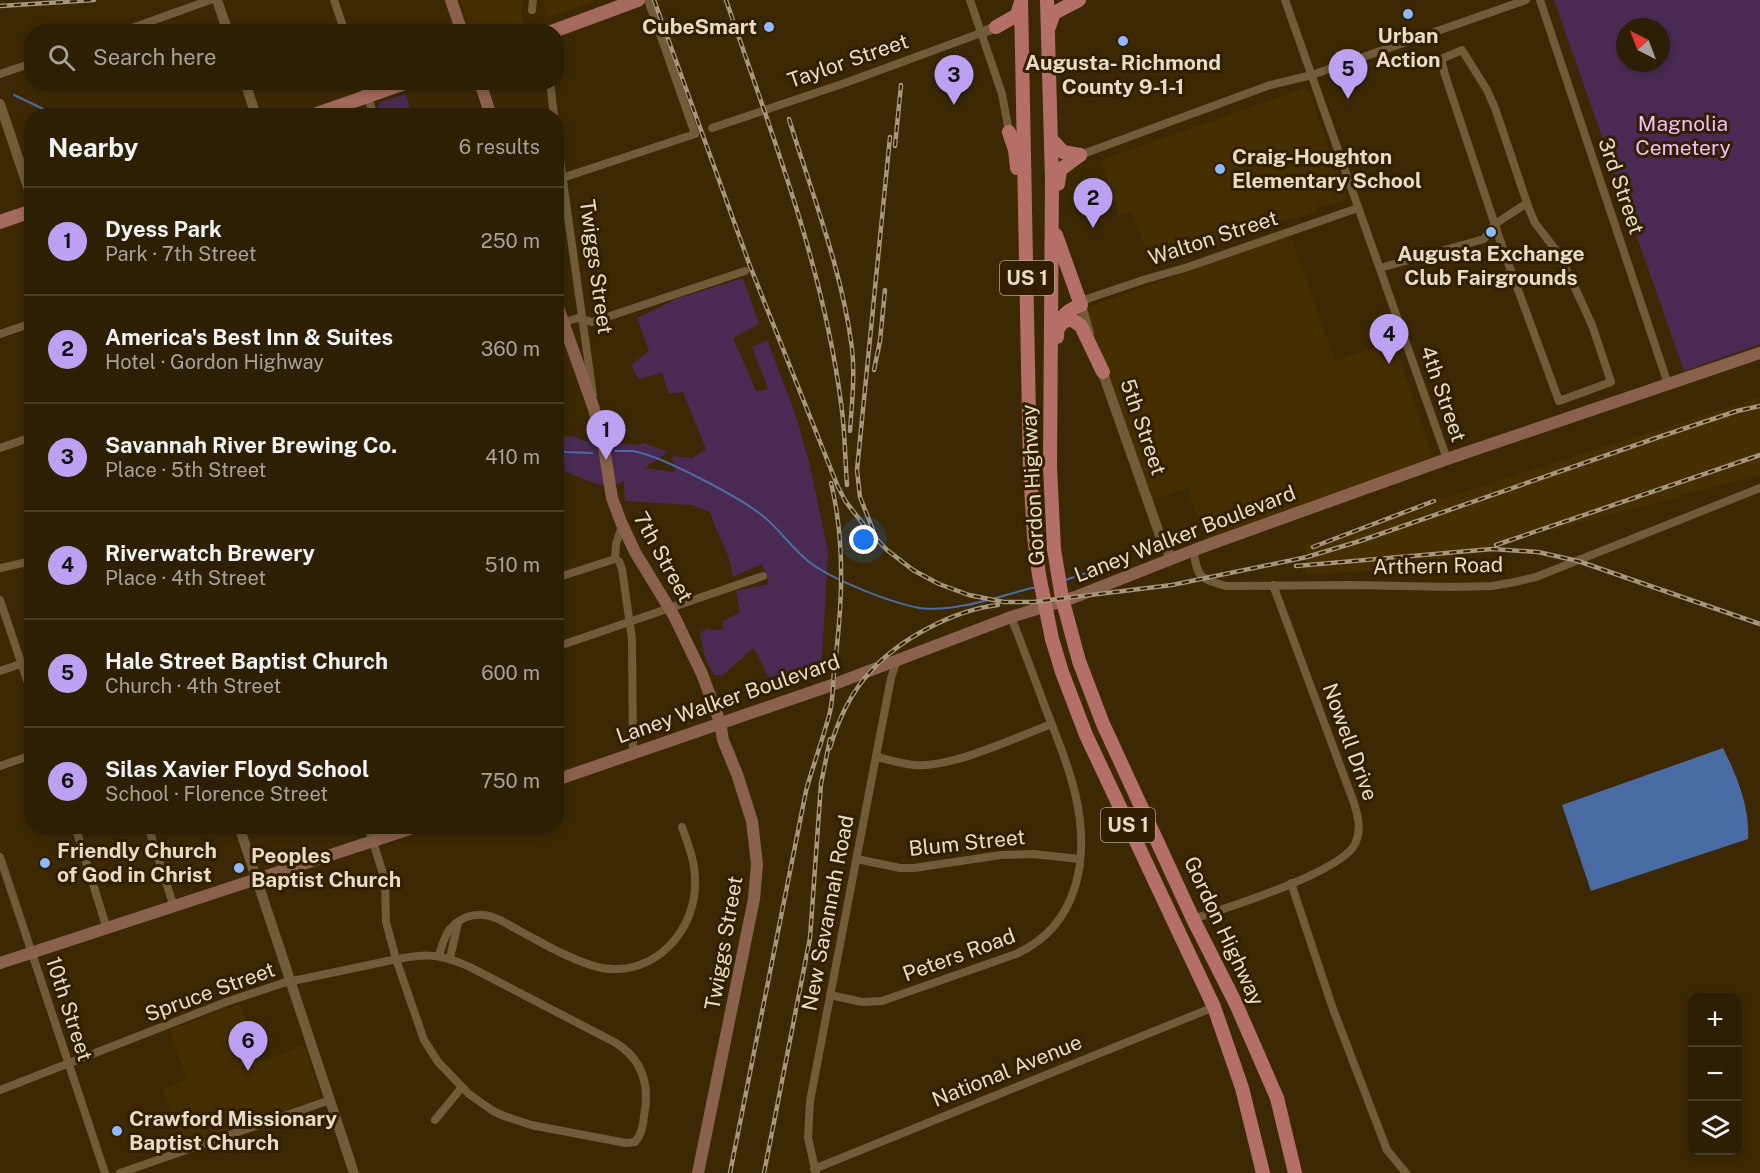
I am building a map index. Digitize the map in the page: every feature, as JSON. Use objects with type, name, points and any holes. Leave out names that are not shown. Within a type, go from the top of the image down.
[{"type":"highway","points":[[996,27],[1017,15],[1021,0]]},
{"type":"highway","name":"Gordon Highway","points":[[1021,0],[1030,469],[1036,556],[1052,639],[1086,735],[1214,1007],[1242,1088],[1263,1173]]},
{"type":"highway","name":"Gordon Highway","points":[[1047,0],[1053,225],[1050,467],[1054,549],[1062,598],[1070,633],[1102,724],[1193,919],[1236,1004],[1277,1098],[1295,1173]]},
{"type":"highway","points":[[1048,28],[1054,13],[1079,0]]},
{"type":"highway","points":[[996,27],[1014,34],[1019,40],[1022,52]]},
{"type":"highway","points":[[1009,132],[1015,150],[1026,245]]},
{"type":"highway","points":[[1051,138],[1063,152],[1080,155]]},
{"type":"highway","points":[[1052,519],[1056,461],[1057,330],[1065,313],[1081,305],[1053,225],[1058,219],[1058,173],[1080,155]]},
{"type":"highway","points":[[1057,330],[1067,320],[1077,322],[1103,372]]},
{"type":"main road","points":[[451,0],[459,24]]},
{"type":"main road","points":[[564,27],[634,1]]},
{"type":"main road","points":[[334,108],[387,90]]},
{"type":"main road","points":[[483,90],[488,108]]},
{"type":"main road","points":[[0,222],[24,214]]},
{"type":"main road","name":"7th Street","points":[[564,322],[594,409],[602,439],[612,498],[622,526],[669,608],[702,674],[720,722]]},
{"type":"main road","name":"Laney Walker Boulevard","points":[[564,777],[832,685],[1011,617],[1075,597],[1194,550],[1447,459],[1760,353]]},
{"type":"main road","name":"Twiggs Street","points":[[698,1173],[754,899],[756,877],[752,821],[723,740],[720,722]]},
{"type":"main road","points":[[0,963],[396,834]]},
{"type":"street","points":[[143,24],[210,0]]},
{"type":"street","points":[[217,0],[225,24]]},
{"type":"street","points":[[334,0],[342,24]]},
{"type":"street","points":[[532,10],[533,0]]},
{"type":"street","points":[[564,178],[695,134],[650,0]]},
{"type":"street","points":[[970,0],[1002,94],[1009,132]]},
{"type":"street","name":"4th Street","points":[[1285,0],[1447,459]]},
{"type":"street","points":[[1080,155],[1270,86],[1312,75],[1526,0]]},
{"type":"street","name":"3rd Street","points":[[1540,0],[1668,384]]},
{"type":"street","name":"Taylor Street","points":[[712,128],[845,83],[996,27]]},
{"type":"street","points":[[1462,50],[1487,90],[1535,223],[1554,249],[1580,297],[1611,382],[1559,401],[1495,224],[1467,146],[1441,59],[1462,50]]},
{"type":"street","points":[[0,74],[24,66]]},
{"type":"street","points":[[248,90],[253,108]]},
{"type":"street","points":[[366,90],[371,108]]},
{"type":"street","points":[[551,90],[553,108]]},
{"type":"street","points":[[0,104],[24,175]]},
{"type":"street","name":"Twiggs Street","points":[[564,202],[584,320],[594,409]]},
{"type":"street","points":[[1380,268],[1478,242],[1484,239],[1495,224],[1527,203]]},
{"type":"street","name":"Walton Street","points":[[1081,305],[1087,299],[1188,267],[1358,208]]},
{"type":"street","points":[[564,322],[578,318],[592,322],[745,271]]},
{"type":"street","name":"5th Street","points":[[1081,305],[1164,547],[1173,558]]},
{"type":"street","points":[[0,334],[24,326]]},
{"type":"street","points":[[0,448],[24,440]]},
{"type":"street","name":"Arthern Road","points":[[1194,550],[1196,569],[1212,582],[1226,586],[1492,586],[1536,577],[1760,488]]},
{"type":"street","points":[[622,526],[616,544],[615,559],[622,568],[630,622],[633,752]]},
{"type":"street","points":[[564,575],[615,559]]},
{"type":"street","points":[[0,568],[24,563]]},
{"type":"street","points":[[564,644],[763,576]]},
{"type":"street","name":"Nowell Drive","points":[[1193,919],[1248,902],[1291,883],[1345,857],[1355,844],[1359,824],[1354,803],[1272,585]]},
{"type":"street","points":[[0,600],[24,672]]},
{"type":"street","name":"Peters Road","points":[[830,995],[862,1002],[882,1001],[1031,948],[1048,934],[1064,914],[1075,891],[1080,859],[1077,802],[1052,724],[1011,617]]},
{"type":"street","name":"New Savannah Road","points":[[815,1171],[808,1138],[809,1116],[891,678],[897,660]]},
{"type":"street","points":[[0,671],[24,662]]},
{"type":"street","points":[[877,757],[914,765],[938,764],[1052,724]]},
{"type":"street","points":[[0,766],[24,758]]},
{"type":"street","points":[[439,955],[451,928],[476,914],[490,915],[593,966],[621,969],[645,963],[675,942],[691,913],[695,897],[694,868],[682,827]]},
{"type":"street","points":[[77,834],[106,929]]},
{"type":"street","points":[[151,834],[174,907]]},
{"type":"street","points":[[242,834],[354,1173]]},
{"type":"street","points":[[370,834],[385,880],[386,922],[396,959],[424,1040],[438,1062],[462,1088],[435,1120]]},
{"type":"street","name":"Blum Street","points":[[857,859],[900,868],[914,868],[1001,855],[1033,854],[1080,859]]},
{"type":"street","name":"10th Street","points":[[0,857],[105,1173]]},
{"type":"street","points":[[1291,883],[1333,1009],[1383,1140],[1391,1156],[1406,1173]]},
{"type":"street","points":[[450,957],[459,922]]},
{"type":"street","name":"Spruce Street","points":[[0,1090],[226,1002],[290,982],[396,959],[419,955],[439,955],[450,957],[616,1043],[631,1054],[643,1073],[647,1093],[641,1132],[635,1142],[626,1143],[517,1121],[493,1111],[462,1088]]},
{"type":"street","name":"National Avenue","points":[[815,1171],[1214,1007]]},
{"type":"street","points":[[120,1173],[330,1100]]},
{"type":"shaded area","points":[[460,0],[523,0],[521,13],[524,24],[469,24]]},
{"type":"shaded area","points":[[543,0],[599,0],[546,18]]},
{"type":"shaded area","name":"Craig-Houghton Elementary School","points":[[1305,88],[1309,91],[1344,193],[1346,192],[1343,201],[1316,207],[1317,210],[1292,220],[1291,216],[1288,219],[1151,264],[1132,212],[1119,216],[1101,160]]},
{"type":"shaded area","points":[[1290,235],[1335,361],[1393,341],[1434,460],[1206,540],[1187,488],[1152,500],[1086,311],[1090,306]]},
{"type":"shaded area","points":[[1760,397],[1760,475],[1409,568],[1306,575],[1306,544],[1316,543],[1447,497]]},
{"type":"shaded area","points":[[240,1004],[262,1062],[304,1045],[321,1098],[183,1145],[163,1089],[187,1080],[169,1030]]},
{"type":"green space","name":"Magnolia Cemetery","points":[[1554,0],[1760,0],[1760,344],[1684,371]]},
{"type":"green space","points":[[405,94],[410,108],[377,108],[381,102]]},
{"type":"green space","points":[[743,278],[759,324],[733,338],[756,391],[768,389],[752,347],[767,340],[795,413],[810,466],[828,551],[821,674],[775,690],[753,648],[723,675],[714,675],[705,655],[700,633],[707,628],[723,629],[723,621],[740,612],[736,591],[769,584],[762,564],[733,577],[730,560],[710,512],[692,505],[625,501],[624,481],[616,484],[599,484],[564,471],[564,437],[574,436],[583,441],[596,441],[597,443],[613,442],[634,445],[644,443],[668,452],[645,468],[675,472],[672,456],[692,458],[706,449],[683,392],[669,394],[662,373],[638,379],[631,365],[649,351],[637,318],[676,299]]},
{"type":"water","points":[[1723,748],[1742,792],[1747,816],[1748,839],[1591,891],[1562,805]]},
{"type":"waterway","points":[[14,95],[41,108]]},
{"type":"waterway","points":[[564,451],[592,453]]},
{"type":"waterway","points":[[615,451],[646,454],[719,488],[763,516],[802,556],[818,568],[845,582],[893,601],[920,608],[948,608],[1036,587]]},
{"type":"waterway","points":[[1065,580],[1130,559]]},
{"type":"railway","points":[[0,6],[94,0]]},
{"type":"railway","points":[[654,0],[750,266],[838,487],[846,502],[887,550],[913,570],[939,584],[969,595],[1004,602],[1033,602],[1172,585],[1307,557],[1360,541],[1659,437],[1737,411],[1760,406]]},
{"type":"railway","points":[[726,0],[794,199],[822,300],[841,403],[847,485]]},
{"type":"railway","points":[[895,146],[901,85]]},
{"type":"railway","points":[[789,119],[834,261],[847,319],[853,368],[850,431]]},
{"type":"railway","points":[[873,530],[860,497],[857,470],[890,137]]},
{"type":"railway","points":[[874,370],[880,341],[885,290]]},
{"type":"railway","points":[[1496,545],[1760,455]]},
{"type":"railway","points":[[730,1173],[806,791],[832,702],[841,600],[841,553],[831,483]]},
{"type":"railway","points":[[1313,547],[1434,501]]},
{"type":"railway","points":[[1296,566],[1492,549],[1538,552],[1578,561],[1760,624]]},
{"type":"railway","points":[[830,748],[841,717],[851,698],[870,672],[896,648],[928,628],[946,620],[981,608],[998,605]]},
{"type":"railway","points":[[764,1173],[810,938],[821,784],[830,739]]},
{"type":"place","name":"Urban Action","points":[[1408,14]]},
{"type":"place","name":"CubeSmart","points":[[769,27]]},
{"type":"place","name":"Augusta- Richmond County 9-1-1","points":[[1123,41]]},
{"type":"place","name":"Hale Street Baptist Church","points":[[1348,99]]},
{"type":"place","name":"Savannah River Brewing Co.","points":[[954,105]]},
{"type":"place","name":"Craig-Houghton Elementary School","points":[[1220,169]]},
{"type":"place","name":"America's Best Inn & Suites","points":[[1093,228]]},
{"type":"place","name":"Augusta Exchange Club Fairgrounds","points":[[1491,232]]},
{"type":"place","name":"Riverwatch Brewery","points":[[1389,364]]},
{"type":"place","name":"Dyess Park","points":[[606,460]]},
{"type":"place","name":"Friendly Church of God in Christ","points":[[45,863]]},
{"type":"place","name":"Peoples Baptist Church","points":[[239,868]]},
{"type":"place","name":"Silas Xavier Floyd School","points":[[248,1071]]},
{"type":"place","name":"Crawford Missionary Baptist Church","points":[[117,1131]]}]
